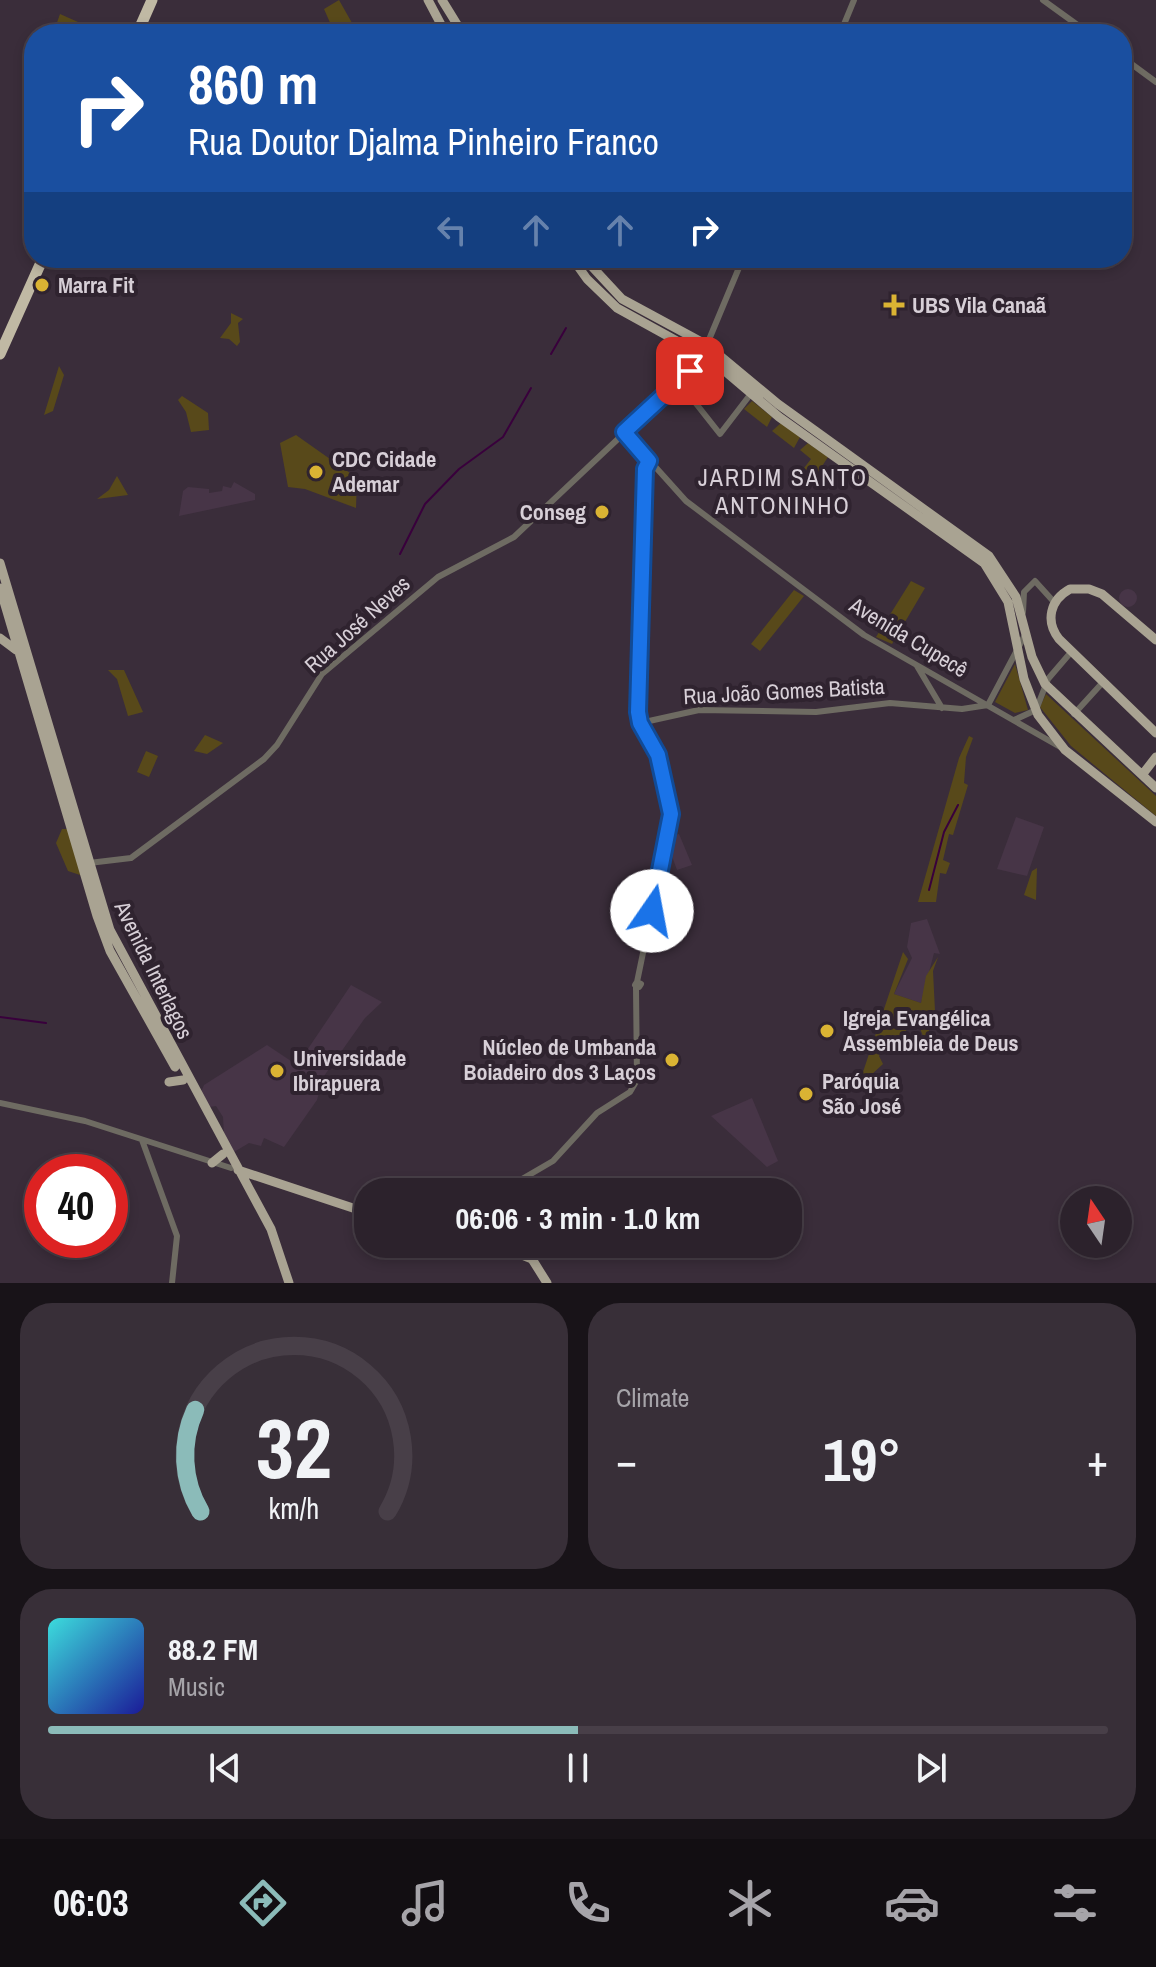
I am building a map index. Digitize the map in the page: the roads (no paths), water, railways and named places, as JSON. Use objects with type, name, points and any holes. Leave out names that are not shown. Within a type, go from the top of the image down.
[{"type":"highway","points":[[143,24],[154,0]]},
{"type":"highway","points":[[0,336],[31,268]]},
{"type":"highway","points":[[0,354],[39,268]]},
{"type":"main road","points":[[428,0],[441,24]]},
{"type":"main road","points":[[442,0],[457,24]]},
{"type":"main road","points":[[579,268],[617,308],[705,349]]},
{"type":"main road","points":[[593,268],[622,299],[705,349],[754,390],[984,563],[1008,602],[1036,710],[1065,750]]},
{"type":"main road","points":[[754,390],[989,556],[1022,598],[1026,633],[1045,684],[1156,788]]},
{"type":"main road","name":"Avenida Interlagos","points":[[0,563],[11,640],[18,652],[85,864]]},
{"type":"main road","name":"Avenida Interlagos","points":[[0,588],[11,640],[85,864],[117,945],[223,1154],[235,1170]]},
{"type":"main road","points":[[1156,640],[1097,591],[1073,588],[1054,602],[1052,627],[1072,651],[1156,733]]},
{"type":"main road","name":"Avenida Cupecê","points":[[1065,750],[1156,822]]},
{"type":"main road","points":[[1142,775],[1156,757]]},
{"type":"main road","points":[[169,1082],[184,1077]]},
{"type":"main road","name":"Avenida Interlagos","points":[[184,1077],[272,1243],[287,1283]]},
{"type":"main road","points":[[212,1163],[223,1154]]},
{"type":"main road","points":[[235,1170],[354,1208]]},
{"type":"main road","points":[[530,1258],[547,1283]]},
{"type":"street","points":[[844,24],[854,0]]},
{"type":"street","points":[[1043,0],[1076,24]]},
{"type":"street","points":[[1132,64],[1156,82]]},
{"type":"street","name":"Rua José Neves","points":[[85,864],[131,858],[264,759],[277,745],[322,674],[438,577],[514,537],[601,458],[624,432],[679,382],[705,349],[739,268]]},
{"type":"street","points":[[679,382],[720,434],[754,390]]},
{"type":"street","name":"Avenida Cupecê","points":[[624,432],[686,501],[864,635],[1065,750]]},
{"type":"street","points":[[524,1178],[553,1161],[597,1113],[633,1089],[637,1080],[638,984],[671,817],[658,755],[640,723],[638,668],[645,469],[649,461]]},
{"type":"street","points":[[1022,598],[1035,581],[1054,602]]},
{"type":"street","points":[[988,705],[1026,633]]},
{"type":"street","points":[[1017,720],[1036,710],[1045,684],[1072,651]]},
{"type":"street","points":[[916,665],[942,708]]},
{"type":"street","points":[[1074,714],[1105,681]]},
{"type":"street","name":"Rua João Gomes Batista","points":[[640,723],[699,710],[816,712],[905,703],[979,709],[988,705]]},
{"type":"street","points":[[0,1103],[85,1121],[235,1170]]},
{"type":"street","points":[[142,1140],[177,1236],[172,1283]]},
{"type":"waterway","points":[[551,354],[566,328]]},
{"type":"waterway","points":[[400,554],[425,504],[459,469],[503,437],[531,388]]},
{"type":"waterway","points":[[929,890],[944,832],[958,805]]},
{"type":"waterway","points":[[0,1017],[46,1023]]},
{"type":"place","name":"Marra Fit","points":[[42,285]]},
{"type":"place","name":"UBS Vila Canaã","points":[[894,305]]},
{"type":"place","name":"CDC Cidade Ademar","points":[[316,472]]},
{"type":"place","name":"Conseg","points":[[602,512]]},
{"type":"place","name":"Igreja Evangélica Assembleia de Deus","points":[[827,1031]]},
{"type":"place","name":"Núcleo de Umbanda Boiadeiro dos 3 Laços","points":[[672,1060]]},
{"type":"place","name":"Universidade Ibirapuera","points":[[277,1071]]},
{"type":"place","name":"Paróquia São José","points":[[806,1094]]},
{"type":"district","name":"JARDIM SANTO ANTONINHO","points":[[783,491]]}]
